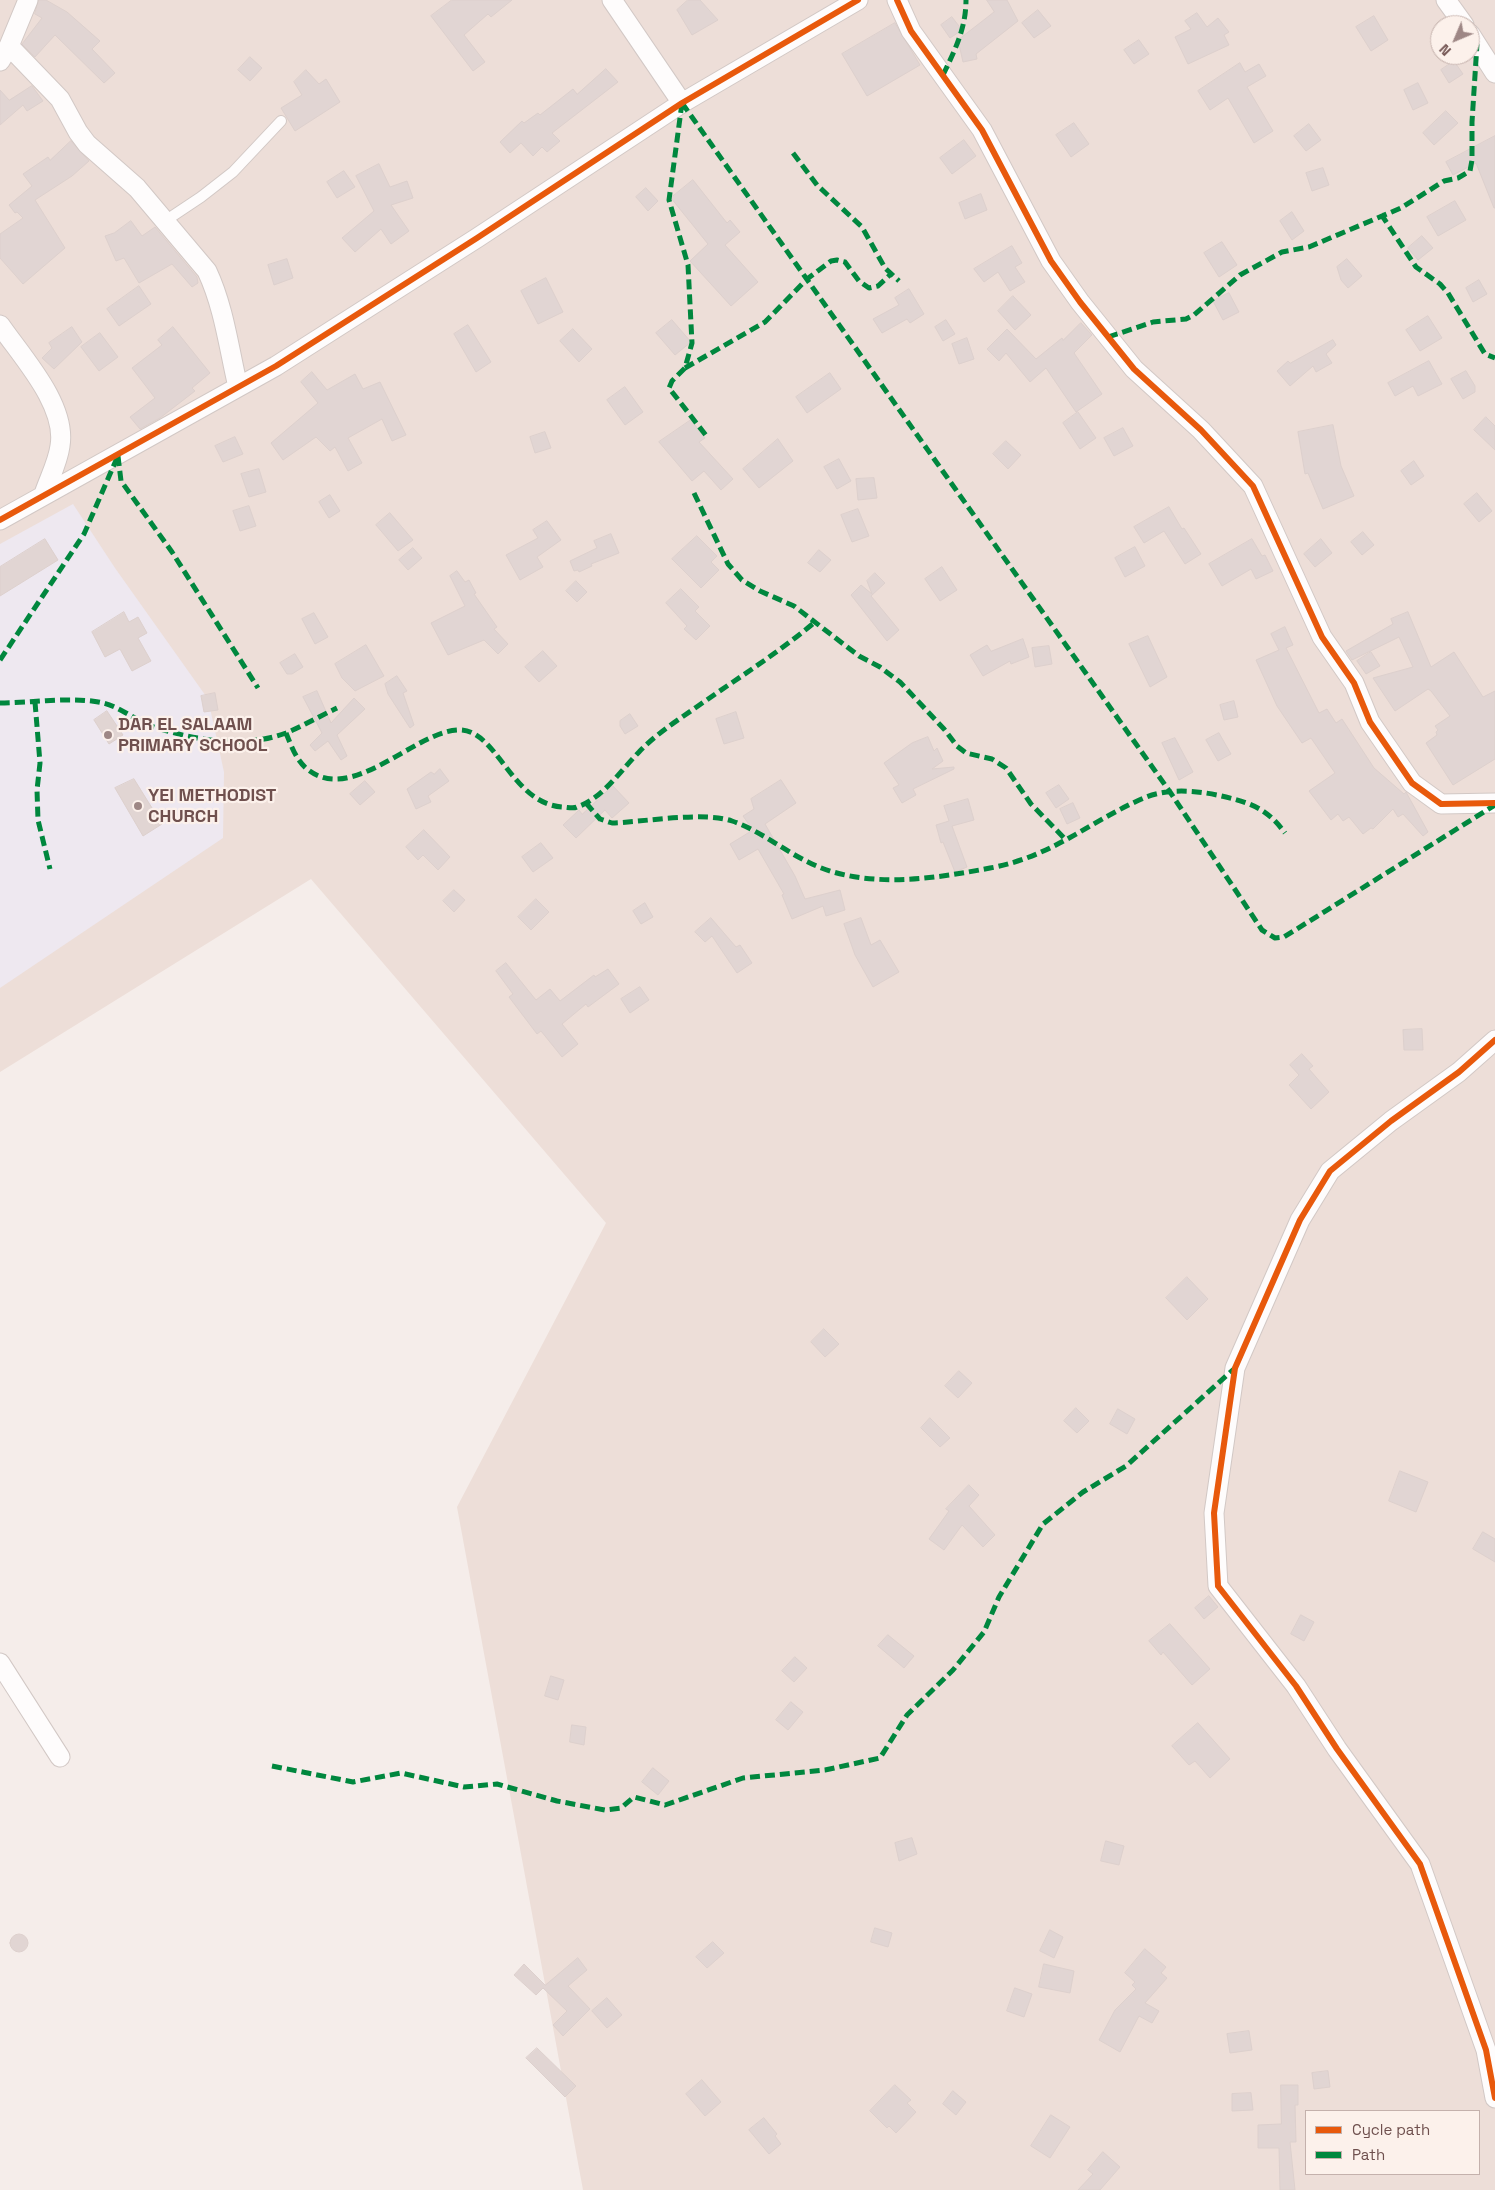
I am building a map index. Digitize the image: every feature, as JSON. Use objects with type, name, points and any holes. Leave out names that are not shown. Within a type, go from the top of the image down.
[{"type":"street","points":[[28,0],[4,53],[60,98],[78,132],[87,144],[136,188],[207,271],[214,286],[238,387]]},
{"type":"street","points":[[612,0],[682,103]]},
{"type":"street","points":[[0,520],[44,494],[118,456],[276,366],[477,238],[682,103],[858,0]]},
{"type":"street","points":[[897,0],[911,31],[982,130],[1029,223],[1051,261],[1074,294],[1134,369],[1201,430],[1253,486],[1322,637],[1354,683],[1370,722],[1412,783],[1440,804],[1495,804]]},
{"type":"street","points":[[1446,0],[1457,15]]},
{"type":"street","points":[[1480,50],[1495,73]]},
{"type":"street","points":[[0,325],[49,396],[60,422],[60,447],[44,494]]},
{"type":"street","points":[[1495,1040],[1459,1072],[1391,1121],[1330,1171],[1300,1220],[1234,1368],[1214,1513],[1218,1586],[1296,1686],[1337,1749],[1420,1864],[1486,2050],[1495,2098]]},
{"type":"street","points":[[0,1663],[60,1757]]},
{"type":"lane","points":[[165,221],[194,203],[233,172],[281,121]]},
{"type":"shaded area","points":[[0,0],[1495,0],[1495,2190],[583,2190],[457,1507],[606,1223],[311,879],[0,1072]]},
{"type":"shaded area","name":"DAR EL SALAAM PRIMARY SCHOOL","points":[[73,504],[115,568],[208,699],[224,772],[223,838],[0,988],[0,544]]},
{"type":"building","points":[[39,0],[46,0],[67,12],[100,41],[92,49],[115,73],[104,83],[55,35],[35,57],[22,44],[42,18],[35,14]]},
{"type":"building","points":[[452,0],[512,0],[491,17],[488,14],[464,35],[485,62],[473,71],[431,16]]},
{"type":"building","points":[[688,0],[700,0],[718,20],[692,35],[677,10]]},
{"type":"building","points":[[987,0],[1007,0],[1018,21],[976,54],[977,59],[963,62],[958,40],[994,12]]},
{"type":"building","points":[[1038,10],[1051,26],[1034,38],[1022,23]]},
{"type":"building","points":[[1197,13],[1207,27],[1218,18],[1229,32],[1224,35],[1229,45],[1188,64],[1175,37],[1191,29],[1185,21]]},
{"type":"building","points":[[1374,16],[1388,40],[1371,51],[1356,27]]},
{"type":"building","points":[[952,17],[962,30],[950,38],[941,25]]},
{"type":"building","points":[[895,23],[920,65],[867,96],[842,54]]},
{"type":"building","points":[[1139,40],[1149,54],[1134,64],[1124,50]]},
{"type":"building","points":[[250,57],[262,68],[250,81],[238,70]]},
{"type":"building","points":[[1240,63],[1245,72],[1259,64],[1266,76],[1247,87],[1273,131],[1254,143],[1228,98],[1210,110],[1198,91]]},
{"type":"building","points":[[1448,65],[1457,65],[1463,74],[1449,83],[1441,70]]},
{"type":"building","points":[[606,69],[618,82],[552,133],[560,141],[547,152],[542,147],[533,156],[521,143],[510,153],[500,142],[522,121],[524,123],[538,113],[540,115],[573,89],[577,94]]},
{"type":"building","points":[[306,70],[319,84],[326,79],[340,102],[295,131],[281,108],[302,95],[294,82]]},
{"type":"building","points":[[1418,83],[1428,103],[1413,110],[1404,90]]},
{"type":"building","points":[[32,86],[43,101],[27,111],[23,105],[0,125],[0,90],[9,100]]},
{"type":"building","points":[[1446,111],[1458,123],[1434,145],[1423,133]]},
{"type":"building","points":[[1074,123],[1089,144],[1071,157],[1056,135]]},
{"type":"building","points":[[1309,124],[1321,140],[1306,151],[1294,136]]},
{"type":"building","points":[[1495,136],[1494,208],[1476,163],[1453,175],[1446,162]]},
{"type":"building","points":[[964,140],[976,156],[952,174],[940,158]]},
{"type":"building","points":[[71,141],[89,161],[72,176],[35,200],[65,248],[23,284],[0,258],[0,234],[23,218],[17,212],[15,213],[9,205],[32,186],[23,174],[48,157],[50,160]]},
{"type":"building","points":[[379,164],[390,187],[407,181],[413,198],[391,205],[409,231],[391,244],[381,229],[355,252],[342,238],[374,211],[356,176]]},
{"type":"building","points":[[1323,168],[1329,185],[1312,191],[1306,173]]},
{"type":"building","points":[[344,171],[355,187],[337,198],[327,182]]},
{"type":"building","points":[[693,180],[727,223],[730,220],[740,232],[725,245],[758,282],[731,306],[690,261],[708,244],[671,198]]},
{"type":"building","points":[[646,188],[658,201],[648,211],[636,197]]},
{"type":"building","points":[[981,194],[987,210],[965,219],[959,203]]},
{"type":"building","points":[[1455,201],[1466,220],[1438,236],[1427,217]]},
{"type":"building","points":[[1292,212],[1304,231],[1292,240],[1280,221]]},
{"type":"building","points":[[131,221],[142,236],[155,227],[197,277],[198,283],[192,287],[172,264],[139,283],[124,258],[116,261],[105,236],[114,233]]},
{"type":"building","points":[[1422,236],[1433,248],[1418,260],[1408,248]]},
{"type":"building","points":[[1222,242],[1237,265],[1219,277],[1204,253]]},
{"type":"building","points":[[1012,246],[1022,263],[1015,267],[1025,282],[1010,291],[998,272],[984,282],[974,269]]},
{"type":"building","points":[[287,259],[293,278],[274,285],[268,265]]},
{"type":"building","points":[[1347,259],[1362,276],[1348,288],[1341,280],[1337,267]]},
{"type":"building","points":[[546,278],[563,312],[538,324],[521,291]]},
{"type":"building","points":[[1479,280],[1487,294],[1473,302],[1466,288]]},
{"type":"building","points":[[139,286],[151,304],[119,326],[107,309]]},
{"type":"building","points":[[909,289],[924,314],[910,323],[907,319],[882,333],[873,319],[899,305],[895,298]]},
{"type":"building","points":[[1229,293],[1239,312],[1223,320],[1213,301]]},
{"type":"building","points":[[1013,296],[1031,315],[1015,330],[998,311]]},
{"type":"building","points":[[1428,316],[1442,338],[1420,351],[1406,330]]},
{"type":"building","points":[[672,320],[691,342],[675,355],[656,333]]},
{"type":"building","points":[[946,320],[955,334],[943,341],[935,327]]},
{"type":"building","points":[[1081,323],[1092,335],[1074,353],[1102,394],[1076,412],[1046,368],[1030,382],[1006,353],[999,361],[987,349],[1007,329],[1036,359],[1062,338],[1063,340]]},
{"type":"building","points":[[468,325],[491,362],[476,372],[454,334]]},
{"type":"building","points":[[72,327],[82,342],[54,369],[42,358],[52,348],[49,343]]},
{"type":"building","points":[[173,327],[210,373],[192,388],[195,391],[160,418],[140,429],[130,417],[155,398],[132,368],[162,345],[158,340]]},
{"type":"building","points":[[573,329],[592,349],[579,362],[560,341]]},
{"type":"building","points":[[100,333],[118,357],[99,371],[81,347]]},
{"type":"building","points":[[967,338],[974,359],[959,364],[952,344]]},
{"type":"building","points":[[1333,340],[1336,345],[1326,354],[1332,363],[1316,372],[1313,366],[1290,386],[1277,371],[1288,361],[1290,363]]},
{"type":"building","points":[[1429,361],[1442,384],[1418,396],[1413,386],[1395,396],[1388,383]]},
{"type":"building","points":[[1466,371],[1475,386],[1475,392],[1463,399],[1451,379]]},
{"type":"building","points":[[312,372],[327,390],[355,374],[363,389],[380,382],[406,435],[392,441],[382,419],[348,438],[362,463],[348,471],[335,447],[330,451],[316,437],[283,460],[271,443],[318,403],[301,382]]},
{"type":"building","points":[[830,373],[841,389],[807,413],[796,397]]},
{"type":"building","points":[[625,387],[643,412],[625,425],[607,400]]},
{"type":"building","points":[[1078,412],[1096,438],[1080,449],[1063,423]]},
{"type":"building","points":[[1486,417],[1495,426],[1495,450],[1474,430]]},
{"type":"building","points":[[691,420],[705,438],[699,442],[733,479],[721,490],[704,471],[692,481],[659,442]]},
{"type":"building","points":[[1333,425],[1341,466],[1354,496],[1323,509],[1308,473],[1305,474],[1298,432]]},
{"type":"building","points":[[1123,428],[1133,446],[1114,456],[1104,438]]},
{"type":"building","points":[[545,432],[551,448],[535,453],[530,437]]},
{"type":"building","points":[[235,437],[243,454],[223,462],[215,446]]},
{"type":"building","points":[[778,439],[793,461],[759,488],[743,469]]},
{"type":"building","points":[[1006,441],[1021,455],[1008,469],[993,454]]},
{"type":"building","points":[[839,459],[851,481],[837,489],[824,467]]},
{"type":"building","points":[[1414,461],[1424,476],[1411,485],[1401,471]]},
{"type":"building","points":[[259,469],[266,492],[249,497],[241,474]]},
{"type":"building","points":[[874,478],[877,498],[858,500],[856,479]]},
{"type":"building","points":[[1477,493],[1492,511],[1479,522],[1464,504]]},
{"type":"building","points":[[330,495],[340,511],[329,518],[319,502]]},
{"type":"building","points":[[249,506],[256,526],[240,531],[233,511]]},
{"type":"building","points":[[1169,507],[1182,529],[1184,528],[1201,554],[1185,564],[1164,531],[1144,543],[1134,527]]},
{"type":"building","points":[[858,509],[869,536],[852,542],[841,515]]},
{"type":"building","points":[[390,513],[413,540],[398,551],[376,525]]},
{"type":"building","points":[[547,521],[561,540],[537,557],[543,567],[520,580],[506,555],[538,538],[533,530]]},
{"type":"building","points":[[1363,532],[1374,545],[1362,555],[1351,542]]},
{"type":"building","points":[[611,534],[619,553],[591,564],[592,566],[579,572],[578,570],[574,571],[570,561],[597,548],[594,541]]},
{"type":"building","points":[[697,536],[717,556],[711,562],[719,570],[701,588],[672,559]]},
{"type":"building","points":[[45,539],[58,560],[0,596],[0,567]]},
{"type":"building","points":[[1252,539],[1262,556],[1265,555],[1273,571],[1256,579],[1251,569],[1222,586],[1209,564]]},
{"type":"building","points":[[1321,539],[1332,553],[1315,567],[1304,554]]},
{"type":"building","points":[[1135,547],[1145,566],[1125,577],[1115,558]]},
{"type":"building","points":[[413,548],[422,558],[408,570],[399,560]]},
{"type":"building","points":[[819,550],[831,560],[820,572],[808,563]]},
{"type":"building","points":[[942,567],[957,590],[940,601],[925,579]]},
{"type":"building","points":[[457,571],[465,582],[469,580],[476,593],[474,594],[497,627],[494,629],[508,644],[498,654],[484,640],[448,655],[431,623],[465,606],[450,576]]},
{"type":"building","points":[[875,573],[885,583],[871,596],[899,630],[887,641],[851,595],[861,585],[872,594],[867,581]]},
{"type":"building","points":[[576,581],[587,592],[577,602],[566,591]]},
{"type":"building","points":[[681,589],[699,607],[695,611],[710,626],[696,640],[684,629],[687,626],[666,603]]},
{"type":"building","points":[[124,612],[129,622],[138,617],[147,633],[138,638],[151,661],[132,671],[120,649],[105,657],[92,632]]},
{"type":"building","points":[[1408,612],[1431,667],[1454,652],[1483,697],[1495,691],[1495,759],[1453,785],[1426,743],[1437,735],[1436,732],[1438,730],[1435,726],[1450,716],[1428,689],[1395,711],[1373,678],[1413,667],[1399,637],[1352,660],[1346,651],[1393,624],[1391,619]]},
{"type":"building","points":[[314,613],[328,637],[315,644],[302,619]]},
{"type":"building","points":[[1285,627],[1293,645],[1286,648],[1319,713],[1327,709],[1336,723],[1342,719],[1374,768],[1404,794],[1406,792],[1428,832],[1423,836],[1403,814],[1398,817],[1393,809],[1373,829],[1371,828],[1363,834],[1349,817],[1343,821],[1338,814],[1331,820],[1309,791],[1335,773],[1311,738],[1302,743],[1277,706],[1256,660],[1279,650],[1271,634]]},
{"type":"building","points":[[1148,636],[1167,677],[1150,687],[1129,644]]},
{"type":"building","points":[[1023,639],[1029,657],[1011,664],[1010,661],[983,676],[970,655],[987,645],[991,651]]},
{"type":"building","points":[[366,645],[384,676],[355,691],[342,678],[335,664]]},
{"type":"building","points":[[1049,646],[1052,664],[1035,667],[1032,648]]},
{"type":"building","points":[[543,651],[557,666],[539,682],[525,667]]},
{"type":"building","points":[[1371,652],[1380,666],[1366,674],[1357,661]]},
{"type":"building","points":[[295,654],[303,667],[292,674],[287,674],[280,663]]},
{"type":"building","points":[[397,676],[407,691],[403,693],[414,725],[410,728],[388,694],[385,684]]},
{"type":"building","points":[[317,691],[331,723],[354,698],[365,709],[337,735],[347,756],[341,760],[328,741],[315,751],[310,745],[322,733],[303,697]]},
{"type":"building","points":[[215,693],[218,710],[204,712],[201,696]]},
{"type":"building","points":[[1234,701],[1238,717],[1224,720],[1220,705]]},
{"type":"building","points":[[107,711],[123,735],[109,744],[94,720]]},
{"type":"building","points":[[736,712],[744,738],[724,744],[716,719]]},
{"type":"building","points":[[630,714],[638,726],[625,734],[620,726],[620,721]]},
{"type":"building","points":[[1219,733],[1231,754],[1218,761],[1206,740]]},
{"type":"building","points":[[928,737],[934,751],[937,748],[943,761],[932,769],[954,767],[954,769],[913,789],[916,795],[902,803],[893,788],[899,785],[884,763],[912,743]]},
{"type":"building","points":[[1175,738],[1193,772],[1179,780],[1162,743]]},
{"type":"building","points":[[440,769],[449,781],[428,796],[431,802],[416,809],[407,789],[431,772],[434,774]]},
{"type":"building","name":"YEI METHODIST CHURCH","points":[[134,779],[162,824],[143,836],[115,788]]},
{"type":"building","points":[[781,780],[796,803],[765,824],[795,876],[805,899],[840,890],[845,910],[826,916],[823,906],[792,919],[782,895],[784,894],[758,849],[739,860],[730,844],[753,830],[743,816],[754,809],[751,799]]},
{"type":"building","points":[[365,781],[375,792],[360,805],[350,794]]},
{"type":"building","points":[[1059,785],[1069,799],[1056,808],[1046,793]]},
{"type":"building","points":[[613,786],[629,803],[612,818],[605,810],[576,838],[563,825],[579,810],[582,814]]},
{"type":"building","points":[[968,799],[974,820],[952,826],[967,867],[955,872],[943,842],[941,843],[936,825],[949,821],[944,806]]},
{"type":"building","points":[[1073,803],[1080,818],[1067,824],[1060,809]]},
{"type":"building","points":[[424,830],[450,857],[438,870],[423,855],[418,860],[406,847]]},
{"type":"building","points":[[541,843],[553,858],[533,872],[522,857]]},
{"type":"building","points":[[454,890],[465,900],[454,912],[443,901]]},
{"type":"building","points":[[536,899],[549,912],[531,930],[518,917]]},
{"type":"building","points":[[645,903],[653,917],[641,924],[633,911]]},
{"type":"building","points":[[711,918],[736,947],[740,945],[752,963],[737,973],[712,936],[705,942],[695,932]]},
{"type":"building","points":[[861,918],[871,945],[880,940],[899,972],[873,987],[855,955],[844,924]]},
{"type":"building","points":[[506,963],[536,1000],[550,989],[560,1001],[594,975],[595,977],[608,969],[619,984],[588,1007],[586,1004],[562,1024],[578,1044],[562,1057],[541,1031],[537,1034],[509,997],[513,994],[496,971]]},
{"type":"building","points":[[640,987],[649,1000],[630,1013],[621,999]]},
{"type":"building","points":[[1422,1029],[1423,1050],[1404,1050],[1403,1030]]},
{"type":"building","points":[[1302,1054],[1313,1066],[1309,1069],[1329,1092],[1311,1109],[1289,1085],[1299,1075],[1290,1065]]},
{"type":"building","points":[[1187,1277],[1208,1299],[1187,1320],[1166,1298]]},
{"type":"building","points":[[824,1329],[839,1344],[825,1357],[811,1342]]},
{"type":"building","points":[[959,1371],[972,1383],[958,1398],[945,1386]]},
{"type":"building","points":[[1076,1408],[1089,1421],[1077,1433],[1064,1421]]},
{"type":"building","points":[[1118,1409],[1135,1419],[1127,1434],[1110,1424]]},
{"type":"building","points":[[930,1418],[950,1438],[940,1447],[921,1428]]},
{"type":"building","points":[[1400,1471],[1428,1482],[1416,1512],[1389,1501]]},
{"type":"building","points":[[969,1485],[979,1495],[969,1506],[995,1535],[983,1547],[962,1525],[944,1550],[929,1539],[949,1511],[946,1509]]},
{"type":"building","points":[[1483,1532],[1495,1539],[1495,1562],[1473,1549]]},
{"type":"building","points":[[1209,1596],[1218,1607],[1204,1619],[1195,1608]]},
{"type":"building","points":[[1301,1615],[1314,1622],[1304,1641],[1291,1634]]},
{"type":"building","points":[[1170,1624],[1210,1669],[1192,1685],[1163,1652],[1161,1655],[1149,1641]]},
{"type":"building","points":[[888,1635],[914,1656],[904,1668],[878,1646]]},
{"type":"building","points":[[795,1657],[807,1668],[794,1682],[782,1671]]},
{"type":"building","points":[[551,1676],[564,1680],[558,1700],[545,1696]]},
{"type":"building","points":[[791,1702],[803,1712],[788,1730],[776,1720]]},
{"type":"building","points":[[1198,1723],[1230,1759],[1210,1778],[1195,1761],[1189,1765],[1172,1746]]},
{"type":"building","points":[[572,1725],[586,1727],[584,1745],[570,1742]]},
{"type":"building","points":[[653,1768],[669,1781],[658,1795],[642,1782]]},
{"type":"building","points":[[912,1838],[917,1854],[899,1861],[895,1843]]},
{"type":"building","points":[[1106,1841],[1124,1846],[1119,1865],[1101,1861]]},
{"type":"building","points":[[875,1928],[892,1933],[888,1947],[871,1942]]},
{"type":"building","points":[[1050,1930],[1063,1937],[1054,1958],[1040,1951]]},
{"type":"building","points":[[15,1934],[23,1934],[28,1939],[26,1950],[15,1952],[10,1947],[10,1939]]},
{"type":"building","points":[[713,1942],[724,1953],[707,1968],[696,1957]]},
{"type":"building","points":[[1145,1949],[1166,1967],[1161,1973],[1167,1978],[1145,2003],[1159,2011],[1152,2023],[1139,2016],[1120,2052],[1099,2040],[1115,2010],[1136,1989],[1132,1985],[1135,1982],[1125,1973]]},
{"type":"building","points":[[578,1958],[587,1970],[568,1986],[590,2009],[563,2036],[553,2025],[567,2011],[543,1988],[536,1995],[514,1975],[524,1964],[545,1985]]},
{"type":"building","points":[[1044,1964],[1074,1971],[1070,1993],[1039,1987]]},
{"type":"building","points":[[1015,1988],[1032,1994],[1024,2017],[1007,2011]]},
{"type":"building","points":[[607,1998],[622,2015],[607,2028],[592,2011]]},
{"type":"building","points":[[1249,2031],[1252,2050],[1230,2053],[1227,2034]]},
{"type":"building","points":[[537,2048],[576,2086],[565,2097],[526,2058]]},
{"type":"building","points":[[1328,2071],[1330,2087],[1314,2089],[1312,2073]]},
{"type":"building","points":[[702,2080],[721,2102],[705,2116],[686,2094]]},
{"type":"building","points":[[895,2085],[911,2100],[907,2103],[916,2112],[896,2133],[889,2126],[887,2128],[870,2111]]},
{"type":"building","points":[[1281,2085],[1298,2085],[1298,2105],[1295,2105],[1296,2142],[1290,2142],[1295,2190],[1280,2190],[1279,2148],[1258,2148],[1258,2125],[1281,2124]]},
{"type":"building","points":[[953,2091],[966,2102],[956,2115],[943,2104]]},
{"type":"building","points":[[1251,2093],[1253,2110],[1232,2111],[1232,2094]]},
{"type":"building","points":[[1051,2115],[1070,2127],[1050,2158],[1031,2146]]},
{"type":"building","points":[[764,2118],[777,2134],[775,2136],[781,2144],[769,2154],[749,2130]]},
{"type":"building","points":[[1103,2152],[1120,2167],[1100,2190],[1078,2190],[1093,2174],[1088,2170]]},
{"type":"marked path","points":[[943,75],[956,48],[962,29],[966,0]]},
{"type":"marked path","points":[[1108,337],[1153,322],[1186,319],[1194,315],[1240,275],[1282,252],[1309,247],[1401,208],[1444,181],[1458,178],[1470,171],[1476,65]]},
{"type":"marked path","points":[[682,103],[1170,792],[1262,930],[1275,938],[1284,937],[1495,805]]},
{"type":"marked path","points":[[682,103],[669,200],[688,265],[692,343],[685,368],[672,381],[669,388],[708,438]]},
{"type":"marked path","points":[[793,153],[817,185],[862,227],[885,268],[899,281]]},
{"type":"marked path","points":[[1381,214],[1416,267],[1440,284],[1448,293],[1485,354],[1495,358]]},
{"type":"marked path","points":[[685,368],[765,322],[807,279],[831,261],[845,262],[859,281],[869,288],[878,286],[891,274]]},
{"type":"marked path","points":[[118,456],[121,481],[172,552],[258,688]]},
{"type":"marked path","points":[[0,660],[84,534],[117,458]]},
{"type":"marked path","points":[[694,493],[728,564],[742,580],[760,591],[794,606],[859,656],[880,667],[900,682],[944,729],[957,746],[966,753],[992,759],[1006,768],[1031,804],[1067,841]]},
{"type":"marked path","points":[[286,733],[297,757],[307,769],[324,778],[343,779],[382,764],[421,742],[440,734],[457,730],[471,732],[483,740],[529,793],[544,802],[575,808],[595,798],[603,791],[639,752],[660,733],[772,655],[815,622]]},
{"type":"marked path","points":[[0,703],[66,700],[91,701],[109,705],[151,726],[167,731],[201,739],[235,742],[253,741],[286,733],[337,708]]},
{"type":"marked path","points":[[35,702],[40,763],[37,790],[38,820],[50,869]]},
{"type":"marked path","points":[[586,803],[600,819],[612,823],[690,817],[720,818],[742,825],[808,862],[829,871],[852,876],[898,880],[945,876],[1012,863],[1052,847],[1124,807],[1164,792],[1196,792],[1245,802],[1266,813],[1285,833]]},
{"type":"marked path","points":[[272,1766],[353,1782],[401,1773],[464,1787],[497,1784],[557,1801],[605,1810],[621,1808],[634,1797],[665,1805],[743,1778],[825,1770],[880,1758],[907,1715],[953,1670],[984,1632],[999,1597],[1043,1524],[1083,1492],[1126,1466],[1235,1368]]},
{"type":"cycle path","points":[[0,520],[276,366],[477,238],[682,103],[858,0]]},
{"type":"cycle path","points":[[897,0],[911,31],[982,130],[1051,261],[1080,302],[1134,369],[1201,430],[1253,486],[1322,637],[1354,683],[1370,722],[1412,783],[1441,804],[1495,803]]},
{"type":"cycle path","points":[[1495,1040],[1459,1072],[1391,1121],[1330,1171],[1300,1220],[1235,1368],[1214,1513],[1218,1586],[1296,1686],[1337,1749],[1420,1864],[1486,2050],[1495,2098]]},
{"type":"place","name":"DAR EL SALAAM PRIMARY SCHOOL","points":[[108,735]]},
{"type":"place","name":"YEI METHODIST CHURCH","points":[[138,806]]}]
